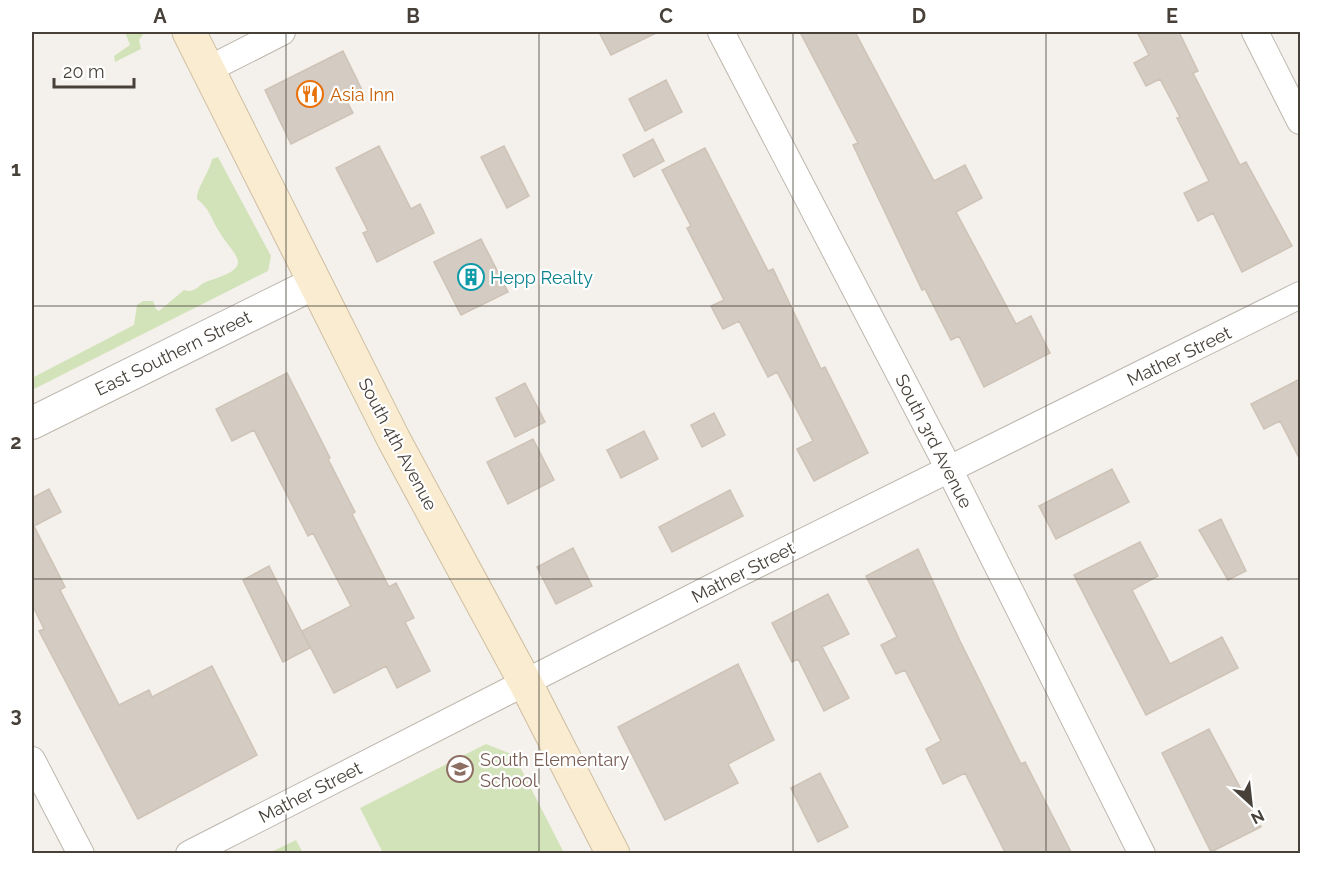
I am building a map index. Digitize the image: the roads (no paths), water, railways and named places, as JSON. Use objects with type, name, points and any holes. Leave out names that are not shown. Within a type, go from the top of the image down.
[{"type":"main road","name":"South 4th Avenue","points":[[189,32],[394,440],[525,682],[613,854]]},
{"type":"street","points":[[208,69],[282,32]]},
{"type":"street","name":"South 3rd Avenue","points":[[721,32],[949,469],[1142,854]]},
{"type":"street","points":[[1255,32],[1300,121]]},
{"type":"street","name":"East Southern Street","points":[[32,423],[315,283]]},
{"type":"street","name":"Mather Street","points":[[189,854],[525,682],[1300,295]]},
{"type":"street","points":[[32,760],[81,854]]},
{"type":"place","name":"Asia Inn","points":[[310,94]]},
{"type":"place","name":"Hepp Realty","points":[[471,277]]},
{"type":"place","name":"South Elementary School","points":[[460,769]]}]
